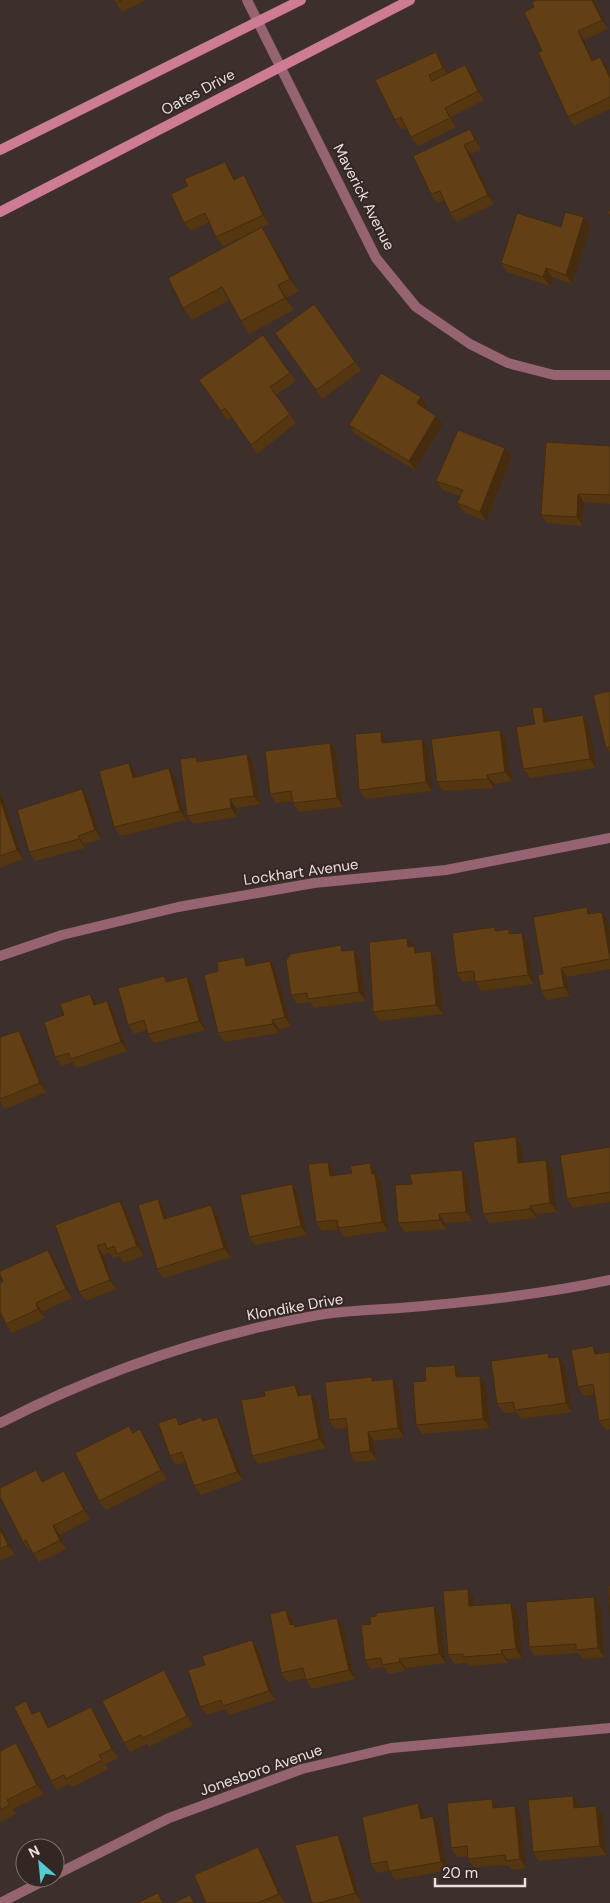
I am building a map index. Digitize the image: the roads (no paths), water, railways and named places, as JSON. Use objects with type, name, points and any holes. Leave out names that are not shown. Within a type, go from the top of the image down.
[{"type":"main road","points":[[0,150],[301,0]]},
{"type":"main road","name":"Oates Drive","points":[[0,212],[410,0]]},
{"type":"street","name":"Maverick Avenue","points":[[247,0],[376,258],[416,307],[470,344],[508,363],[554,375],[610,375]]},
{"type":"street","name":"Lockhart Avenue","points":[[0,956],[62,935],[178,907],[314,883],[446,870],[610,838]]},
{"type":"street","name":"Klondike Drive","points":[[0,1423],[68,1390],[128,1366],[214,1338],[319,1315],[493,1299],[610,1280]]},
{"type":"street","name":"Jonesboro Avenue","points":[[65,1870],[169,1818],[302,1769],[391,1748],[610,1728]]},
{"type":"street","points":[[0,1903],[30,1888]]}]
